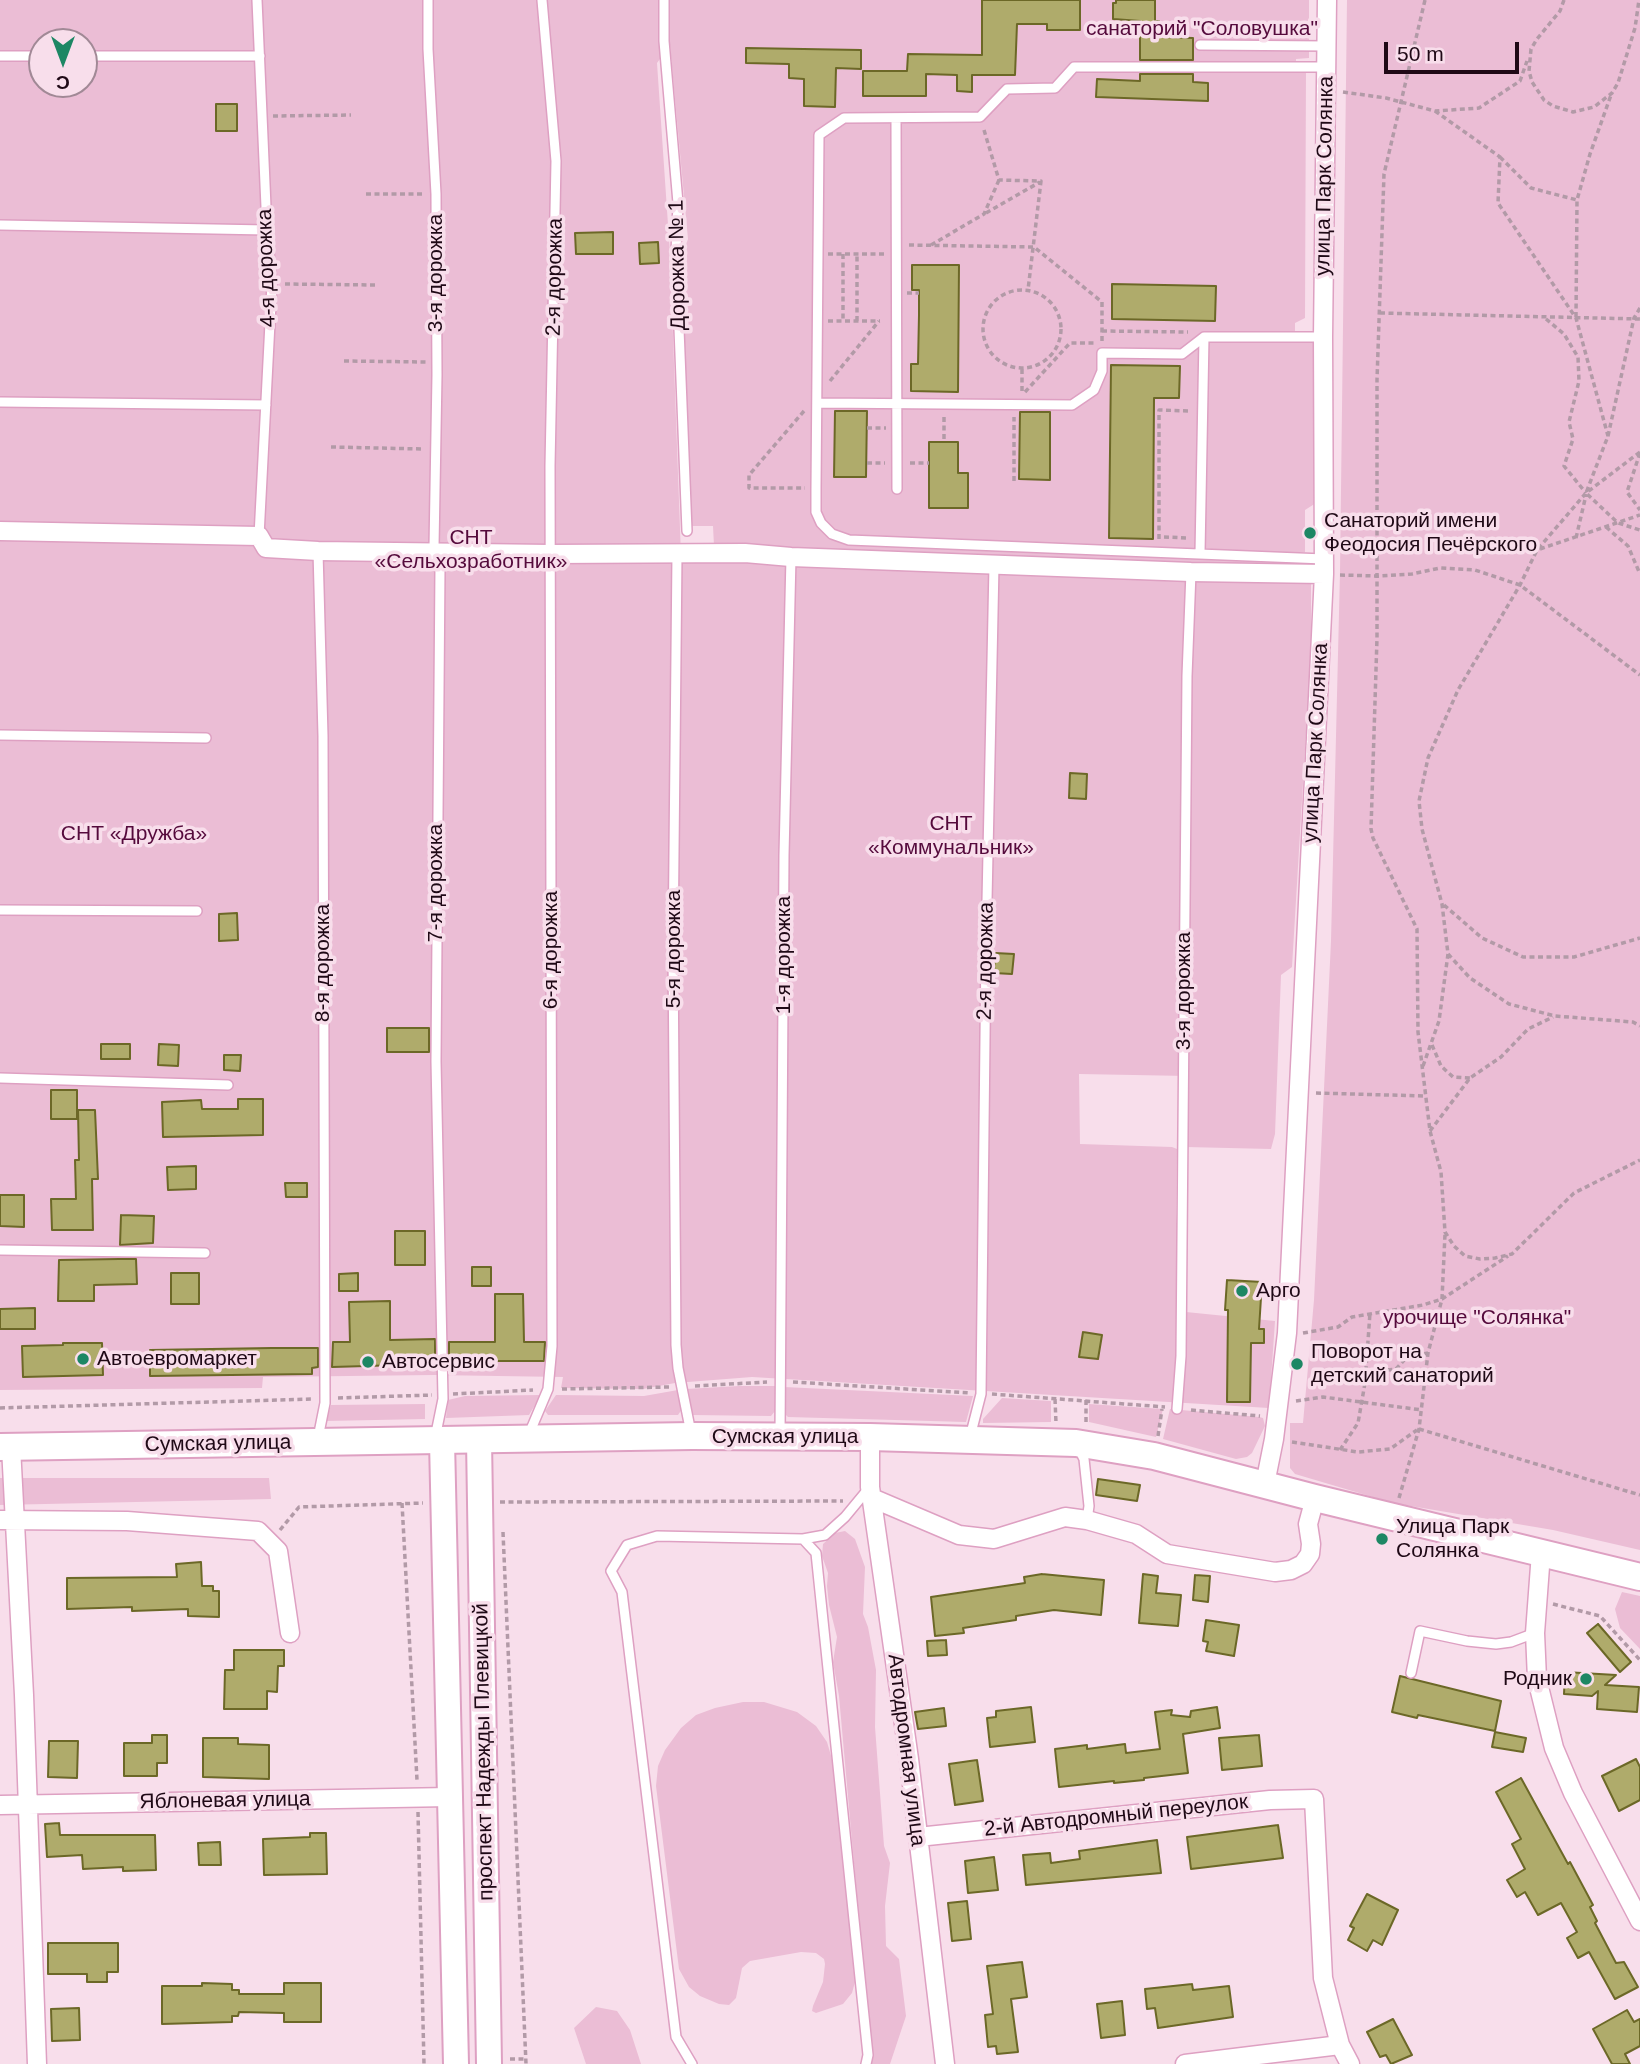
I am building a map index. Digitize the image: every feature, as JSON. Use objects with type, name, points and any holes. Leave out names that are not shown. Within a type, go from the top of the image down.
[{"type":"main road","name":"Сумская улица","points":[[5,1447],[692,1436],[970,1439],[1076,1428],[1154,1457],[1640,1577]]},
{"type":"main road","name":"проспект Надежды Плевицкой","points":[[479,1440],[489,2064]]},
{"type":"main road","name":"проспект Надежды Плевицкой","points":[[438,1441],[456,2064]]},
{"type":"street","name":"улица Парк Солянка","points":[[1265,1484],[1274,1439],[1287,1334],[1324,566],[1323,337],[1327,0]]},
{"type":"street","points":[[0,531],[259,536],[266,548],[318,551],[745,553],[1191,572],[1324,566]]},
{"type":"street","name":"Автодромная улица","points":[[870,1437],[867,1495],[918,1837],[945,2064]]},
{"type":"street","points":[[5,1447],[7,1520],[27,1804],[37,2064]]},
{"type":"street","points":[[867,1495],[959,1535],[994,1539],[1065,1517],[1087,1520],[1136,1534],[1167,1554],[1275,1572],[1291,1570],[1303,1564],[1310,1554],[1308,1524],[1315,1498]]},
{"type":"street","points":[[7,1520],[127,1521],[258,1531],[278,1551],[290,1633]]},
{"type":"street","points":[[1548,1555],[1537,1600],[1535,1633],[1537,1679],[1554,1748],[1573,1793],[1640,1921]]},
{"type":"street","name":"Яблоневая улица","points":[[0,1805],[450,1797]]},
{"type":"street","name":"2-й Автодромный переулок","points":[[918,1837],[1270,1800],[1314,1799],[1323,1978],[1340,2045]]},
{"type":"street","points":[[1185,2064],[1340,2045],[1350,2064]]},
{"type":"lane","name":"4-я дорожка","points":[[257,0],[267,230],[272,284],[259,536]]},
{"type":"lane","name":"3-я дорожка","points":[[428,0],[436,194],[435,550]]},
{"type":"lane","name":"2-я дорожка","points":[[542,0],[556,161],[550,466],[551,554]]},
{"type":"lane","name":"Дорожка № 1","points":[[664,0],[664,41],[678,203],[676,253],[687,531]]},
{"type":"lane","points":[[1200,45],[1326,46]]},
{"type":"lane","points":[[0,56],[28,56]]},
{"type":"lane","points":[[98,56],[260,56]]},
{"type":"lane","points":[[1324,566],[1200,553],[849,540],[832,534],[821,523],[816,512],[819,135],[844,118],[980,117],[1007,89],[1055,88],[1074,67],[1327,66]]},
{"type":"lane","points":[[896,118],[897,489]]},
{"type":"lane","points":[[0,225],[267,230]]},
{"type":"lane","points":[[817,403],[1072,405],[1094,390],[1102,371],[1102,353],[1182,354],[1204,337],[1323,337]]},
{"type":"lane","points":[[1200,553],[1204,337]]},
{"type":"lane","points":[[0,402],[266,405]]},
{"type":"lane","name":"7-я дорожка","points":[[435,550],[440,567],[436,1035],[443,1395],[438,1441]]},
{"type":"lane","name":"8-я дорожка","points":[[317,1442],[324,1399],[323,736],[318,551]]},
{"type":"lane","name":"6-я дорожка","points":[[527,1439],[548,1389],[552,1346],[551,554]]},
{"type":"lane","name":"5-я дорожка","points":[[677,554],[673,951],[676,1345],[681,1387],[692,1436]]},
{"type":"lane","name":"1-я дорожка","points":[[780,1436],[784,855],[791,557]]},
{"type":"lane","name":"2-я дорожка","points":[[970,1439],[981,1394],[993,565]]},
{"type":"lane","name":"3-я дорожка","points":[[1177,1409],[1181,1356],[1187,676],[1191,572]]},
{"type":"lane","points":[[0,735],[206,738]]},
{"type":"lane","points":[[0,910],[197,911]]},
{"type":"lane","points":[[0,1078],[228,1085]]},
{"type":"lane","points":[[0,1250],[205,1253]]},
{"type":"lane","points":[[1076,1428],[1084,1459],[1089,1506],[1087,1520]]},
{"type":"lane","points":[[692,2064],[676,2036],[622,1592],[611,1571],[627,1545],[657,1536],[803,1539],[825,1535],[867,1495]]},
{"type":"lane","points":[[803,1539],[816,1553],[867,2042],[866,2064]]},
{"type":"lane","points":[[1411,1673],[1420,1631],[1496,1644],[1511,1642],[1535,1633]]},
{"type":"path","points":[[1394,1517],[1419,1429],[1428,1353],[1442,1299],[1445,1232],[1441,1172],[1430,1130],[1418,1032],[1416,924],[1371,834],[1378,576],[1377,380],[1384,174],[1426,0]]},
{"type":"path","points":[[1326,90],[1401,102],[1435,111],[1479,108],[1520,81],[1531,49],[1560,11],[1564,0]]},
{"type":"path","points":[[1608,436],[1576,318],[1577,200],[1590,154],[1618,83],[1635,28],[1639,0]]},
{"type":"path","points":[[1531,49],[1529,60],[1532,82],[1544,100],[1553,106],[1573,112],[1584,111],[1604,101],[1612,93]]},
{"type":"path","points":[[1435,111],[1500,157],[1531,188],[1577,200]]},
{"type":"path","points":[[262,116],[351,115]]},
{"type":"path","points":[[980,117],[999,180],[984,214]]},
{"type":"path","points":[[1500,157],[1498,203],[1576,318]]},
{"type":"path","points":[[999,180],[1041,181]]},
{"type":"path","points":[[931,245],[1041,181]]},
{"type":"path","points":[[1028,290],[1041,181]]},
{"type":"path","points":[[366,194],[436,194]]},
{"type":"path","points":[[818,254],[857,254],[931,245],[1034,247],[1102,302],[1102,353]]},
{"type":"path","points":[[843,254],[843,321]]},
{"type":"path","points":[[856,321],[857,254]]},
{"type":"path","points":[[272,284],[377,285]]},
{"type":"path","points":[[1028,290],[1043,296],[1055,309],[1061,322],[1061,336],[1053,354],[1040,364],[1022,369],[1003,364],[989,351],[983,334],[986,314],[996,299],[1011,292],[1028,290]]},
{"type":"path","points":[[1576,538],[1586,493],[1608,436],[1634,318],[1640,307]]},
{"type":"path","points":[[1380,313],[1640,319]]},
{"type":"path","points":[[1542,318],[1564,334],[1578,358],[1579,381],[1569,422],[1573,439],[1564,466],[1586,493],[1618,523],[1640,530]]},
{"type":"path","points":[[818,321],[896,321]]},
{"type":"path","points":[[1102,331],[1200,332],[1204,337]]},
{"type":"path","points":[[344,361],[437,362]]},
{"type":"path","points":[[1022,369],[1022,396]]},
{"type":"path","points":[[944,404],[944,442]]},
{"type":"path","points":[[1159,552],[1159,410],[1203,411]]},
{"type":"path","points":[[331,447],[435,449]]},
{"type":"path","points":[[1422,1068],[1439,1021],[1448,954],[1442,904],[1422,829],[1419,801],[1427,758],[1458,690],[1520,585],[1537,550],[1586,493],[1640,453]]},
{"type":"path","points":[[1537,550],[1618,523],[1640,512],[1627,492],[1640,453]]},
{"type":"path","points":[[1606,527],[1628,546],[1640,574]]},
{"type":"path","points":[[1159,537],[1201,538]]},
{"type":"path","points":[[1324,566],[1378,576],[1412,574],[1440,568],[1475,570],[1520,585],[1640,674]]},
{"type":"path","points":[[1442,904],[1482,938],[1523,957],[1574,957],[1640,938]]},
{"type":"path","points":[[1448,954],[1470,978],[1509,1004],[1555,1016],[1633,1023],[1640,1026]]},
{"type":"path","points":[[1430,1130],[1470,1078],[1501,1057],[1528,1029],[1555,1016]]},
{"type":"path","points":[[1432,1045],[1441,1066],[1453,1077],[1470,1078]]},
{"type":"path","points":[[1300,1092],[1425,1096]]},
{"type":"path","points":[[1287,1334],[1315,1333],[1338,1327],[1352,1317],[1423,1305],[1442,1299],[1513,1254],[1574,1193],[1640,1160]]},
{"type":"path","points":[[1445,1232],[1465,1256],[1480,1259],[1513,1254]]},
{"type":"path","points":[[1340,1450],[1358,1423],[1365,1383],[1370,1313]]},
{"type":"path","points":[[1365,1383],[1379,1371],[1396,1369],[1407,1357],[1428,1353]]},
{"type":"path","points":[[0,1408],[779,1382],[1055,1398],[1177,1409],[1278,1410],[1323,1397],[1422,1410]]},
{"type":"path","points":[[1055,1398],[1056,1423],[1076,1428]]},
{"type":"path","points":[[1274,1439],[1358,1452],[1390,1449],[1419,1429]]},
{"type":"path","points":[[1419,1429],[1640,1495]]},
{"type":"path","points":[[502,1502],[867,1495]]},
{"type":"path","points":[[258,1531],[278,1532],[299,1507],[402,1503]]},
{"type":"path","points":[[503,1530],[526,2064]]},
{"type":"path","points":[[1537,1600],[1600,1616],[1640,1660]]},
{"type":"green space","points":[[0,0],[252,0],[254,28],[254,0],[1309,0],[1309,58],[1296,59],[1296,68],[1306,68],[1305,318],[1295,323],[1295,338],[1314,339],[1316,503],[1305,510],[1305,552],[1288,552],[1288,570],[714,546],[713,526],[691,526],[682,256],[688,239],[670,45],[657,63],[670,254],[681,556],[1311,575],[1311,649],[1292,967],[1281,975],[1275,1134],[1271,1149],[1186,1147],[1188,1076],[1079,1074],[1080,1144],[1177,1149],[1176,1214],[1186,1312],[1275,1321],[1269,1408],[752,1377],[675,1383],[643,1389],[561,1388],[563,1377],[263,1377],[262,1388],[0,1390]]},
{"type":"green space","name":"урочище \"Солянка\"","points":[[1347,0],[1640,0],[1640,1550],[1553,1530],[1393,1503],[1295,1474],[1290,1468],[1290,1423],[1303,1423],[1314,1300],[1331,941],[1340,572]]},
{"type":"green space","points":[[775,1386],[775,1411],[771,1416],[693,1415],[690,1411],[686,1389]]},
{"type":"green space","points":[[784,1387],[973,1396],[966,1422],[788,1417],[783,1412]]},
{"type":"green space","points":[[678,1390],[682,1409],[678,1415],[548,1415],[545,1411],[556,1395],[644,1396]]},
{"type":"green space","points":[[541,1395],[529,1415],[446,1418],[448,1400],[465,1396]]},
{"type":"green space","points":[[1002,1398],[1051,1401],[1051,1422],[983,1423],[983,1419]]},
{"type":"green space","points":[[425,1404],[425,1419],[326,1421],[331,1405]]},
{"type":"green space","points":[[1089,1404],[1163,1409],[1156,1437],[1089,1422]]},
{"type":"green space","points":[[1170,1409],[1259,1417],[1263,1418],[1265,1426],[1252,1453],[1236,1459],[1163,1439]]},
{"type":"green space","points":[[0,1478],[269,1478],[271,1499],[0,1505]]},
{"type":"green space","points":[[845,1531],[855,1539],[865,1567],[863,1614],[876,1670],[875,1727],[884,1846],[890,1863],[885,1906],[886,1946],[899,1959],[906,2016],[890,2064],[872,2064],[839,1696],[833,1662],[837,1637],[829,1605],[828,1573],[822,1556],[823,1544],[835,1533]]},
{"type":"green space","points":[[1622,1592],[1640,1596],[1640,1649],[1620,1628],[1615,1609]]},
{"type":"green space","points":[[743,1702],[764,1702],[797,1712],[816,1726],[827,1742],[834,1766],[855,1982],[852,1993],[843,2004],[816,2013],[812,2011],[823,1982],[825,1964],[824,1959],[816,1953],[801,1952],[750,1961],[742,1968],[736,1998],[729,2005],[700,1996],[689,1987],[679,1969],[656,1786],[658,1766],[665,1750],[681,1728],[696,1715]]},
{"type":"green space","points":[[596,2007],[617,2011],[630,2030],[641,2064],[586,2064],[574,2028]]},
{"type":"building","points":[[982,0],[1080,0],[1080,30],[1047,30],[1047,24],[1017,24],[1015,75],[972,75],[972,92],[957,91],[957,75],[926,74],[926,96],[863,96],[863,71],[907,71],[908,54],[982,55]]},
{"type":"building","points":[[1116,0],[1155,0],[1155,21],[1159,21],[1159,37],[1193,38],[1193,60],[1140,60],[1140,21],[1113,19],[1113,3],[1116,3]]},
{"type":"building","points":[[746,48],[861,50],[861,69],[836,68],[835,107],[804,106],[804,79],[789,78],[789,64],[746,63]]},
{"type":"building","points":[[1140,74],[1193,74],[1193,82],[1208,83],[1208,101],[1096,97],[1097,79],[1140,81]]},
{"type":"building","points":[[216,104],[237,104],[237,131],[216,131]]},
{"type":"building","points":[[613,232],[613,254],[576,254],[575,233]]},
{"type":"building","points":[[658,242],[659,263],[640,264],[639,243]]},
{"type":"building","points":[[912,265],[959,265],[958,392],[911,391],[911,364],[918,364],[919,315],[919,290],[912,290]]},
{"type":"building","points":[[1112,284],[1216,286],[1215,321],[1112,319]]},
{"type":"building","points":[[1111,365],[1180,366],[1179,398],[1154,398],[1153,539],[1109,538]]},
{"type":"building","points":[[835,411],[867,411],[866,477],[834,477]]},
{"type":"building","points":[[1020,412],[1050,412],[1050,480],[1019,479]]},
{"type":"building","points":[[929,442],[958,442],[958,473],[968,473],[968,508],[929,508]]},
{"type":"building","points":[[1070,773],[1087,774],[1086,799],[1069,798]]},
{"type":"building","points":[[237,913],[238,940],[219,941],[219,914]]},
{"type":"building","points":[[995,953],[1014,954],[1012,974],[994,973]]},
{"type":"building","points":[[387,1028],[429,1028],[429,1052],[387,1052]]},
{"type":"building","points":[[101,1044],[130,1044],[130,1059],[101,1059]]},
{"type":"building","points":[[159,1044],[179,1045],[178,1066],[158,1065]]},
{"type":"building","points":[[224,1055],[241,1055],[240,1071],[224,1070]]},
{"type":"building","points":[[51,1090],[77,1090],[77,1119],[51,1119]]},
{"type":"building","points":[[238,1099],[263,1099],[263,1135],[163,1137],[162,1102],[201,1100],[202,1109],[238,1109]]},
{"type":"building","points":[[78,1110],[95,1110],[98,1179],[92,1179],[93,1230],[52,1230],[51,1199],[76,1199],[75,1160],[79,1160]]},
{"type":"building","points":[[196,1166],[196,1189],[168,1190],[167,1167]]},
{"type":"building","points":[[285,1183],[307,1183],[307,1197],[286,1197]]},
{"type":"building","points":[[0,1195],[24,1195],[24,1227],[0,1226]]},
{"type":"building","points":[[121,1215],[154,1216],[153,1243],[120,1245]]},
{"type":"building","points":[[395,1231],[425,1231],[425,1265],[395,1265]]},
{"type":"building","points":[[136,1259],[137,1284],[94,1285],[94,1301],[58,1301],[59,1260]]},
{"type":"building","points":[[472,1267],[491,1267],[491,1286],[472,1286]]},
{"type":"building","points":[[171,1273],[199,1273],[199,1304],[171,1304]]},
{"type":"building","points":[[358,1273],[358,1291],[339,1291],[339,1274]]},
{"type":"building","points":[[1227,1280],[1262,1282],[1259,1329],[1264,1329],[1264,1343],[1251,1343],[1250,1402],[1227,1402]]},
{"type":"building","points":[[495,1294],[523,1294],[524,1342],[545,1342],[544,1361],[449,1361],[449,1342],[495,1342]]},
{"type":"building","points":[[390,1301],[390,1340],[435,1339],[435,1364],[332,1367],[333,1342],[350,1342],[349,1302]]},
{"type":"building","points":[[35,1308],[35,1329],[0,1329],[0,1309]]},
{"type":"building","points":[[1083,1332],[1102,1335],[1098,1359],[1079,1357]]},
{"type":"building","points":[[102,1343],[103,1375],[23,1377],[22,1346]]},
{"type":"building","points":[[318,1348],[318,1367],[312,1368],[312,1374],[150,1376],[150,1350]]},
{"type":"building","points":[[1098,1479],[1140,1485],[1137,1501],[1096,1495]]},
{"type":"building","points":[[201,1562],[202,1586],[213,1586],[213,1591],[219,1591],[219,1617],[188,1616],[188,1609],[67,1609],[67,1578],[177,1577],[176,1564]]},
{"type":"building","points":[[1042,1574],[1104,1580],[1101,1615],[1054,1610],[1016,1616],[1016,1620],[963,1628],[964,1633],[935,1636],[931,1597],[1025,1583],[1024,1577]]},
{"type":"building","points":[[1143,1574],[1158,1576],[1156,1593],[1181,1595],[1178,1626],[1139,1623]]},
{"type":"building","points":[[1195,1575],[1210,1576],[1208,1602],[1193,1600]]},
{"type":"building","points":[[1206,1620],[1239,1625],[1234,1656],[1206,1651],[1208,1642],[1203,1641]]},
{"type":"building","points":[[1598,1624],[1631,1662],[1620,1672],[1587,1633]]},
{"type":"building","points":[[946,1640],[947,1655],[928,1656],[927,1641]]},
{"type":"building","points":[[234,1650],[284,1650],[284,1666],[278,1666],[277,1692],[267,1691],[267,1709],[224,1709],[225,1670],[234,1670]]},
{"type":"building","points":[[1565,1672],[1616,1675],[1605,1685],[1639,1687],[1637,1712],[1597,1709],[1598,1691],[1592,1696],[1564,1694]]},
{"type":"building","points":[[1400,1676],[1501,1701],[1495,1731],[1392,1712]]},
{"type":"building","points":[[1031,1707],[1035,1742],[990,1747],[987,1718],[996,1717],[996,1711]]},
{"type":"building","points":[[1217,1707],[1220,1728],[1183,1734],[1188,1773],[1144,1780],[1059,1787],[1055,1749],[1087,1745],[1087,1749],[1125,1744],[1126,1753],[1160,1749],[1155,1712],[1172,1710],[1171,1715],[1190,1717],[1191,1711]]},
{"type":"building","points":[[944,1708],[946,1726],[918,1729],[915,1712]]},
{"type":"building","points":[[1495,1732],[1526,1738],[1523,1752],[1492,1747]]},
{"type":"building","points":[[152,1735],[167,1735],[167,1763],[157,1763],[157,1776],[124,1776],[124,1743],[152,1743]]},
{"type":"building","points":[[1259,1735],[1262,1766],[1222,1770],[1219,1738]]},
{"type":"building","points":[[203,1738],[238,1738],[238,1744],[269,1745],[269,1779],[203,1777]]},
{"type":"building","points":[[49,1741],[78,1741],[77,1778],[48,1777]]},
{"type":"building","points":[[1636,1759],[1640,1767],[1640,1800],[1619,1811],[1602,1776]]},
{"type":"building","points":[[977,1760],[983,1801],[955,1805],[949,1764]]},
{"type":"building","points":[[1521,1778],[1593,1905],[1590,1907],[1597,1921],[1595,1923],[1616,1963],[1624,1962],[1638,1987],[1615,1999],[1589,1952],[1578,1958],[1567,1938],[1577,1932],[1561,1903],[1538,1915],[1525,1892],[1517,1897],[1507,1880],[1525,1869],[1512,1844],[1521,1839],[1496,1792]]},
{"type":"building","points":[[59,1823],[60,1835],[155,1835],[156,1870],[123,1871],[123,1867],[83,1869],[82,1855],[47,1857],[45,1824]]},
{"type":"building","points":[[1278,1825],[1283,1858],[1191,1869],[1187,1837]]},
{"type":"building","points":[[310,1833],[326,1833],[327,1874],[264,1875],[263,1839],[310,1837]]},
{"type":"building","points":[[1157,1840],[1161,1873],[1026,1885],[1023,1855],[1050,1853],[1051,1863],[1080,1859],[1079,1851]]},
{"type":"building","points":[[220,1842],[221,1865],[199,1865],[198,1843]]},
{"type":"building","points":[[994,1857],[998,1890],[968,1893],[965,1861]]},
{"type":"building","points":[[1367,1894],[1398,1910],[1382,1945],[1373,1940],[1367,1951],[1348,1940],[1354,1928],[1350,1926]]},
{"type":"building","points":[[967,1901],[971,1939],[952,1941],[948,1903]]},
{"type":"building","points":[[48,1943],[118,1943],[118,1972],[107,1972],[107,1982],[87,1982],[87,1974],[48,1974]]},
{"type":"building","points":[[1022,1962],[1027,1997],[1011,1999],[1018,2052],[997,2054],[996,2046],[988,2047],[985,2015],[993,2014],[987,1966]]},
{"type":"building","points":[[202,1983],[232,1984],[232,1990],[239,1990],[239,1994],[284,1994],[284,1983],[321,1983],[321,2022],[284,2022],[284,2013],[239,2012],[238,2016],[232,2016],[232,2022],[162,2024],[162,1986],[202,1986]]},
{"type":"building","points":[[1192,1984],[1193,1990],[1229,1986],[1233,2017],[1158,2028],[1155,2008],[1147,2009],[1145,1989]]},
{"type":"building","points":[[1122,2001],[1125,2035],[1101,2038],[1097,2004]]},
{"type":"building","points":[[79,2008],[80,2040],[52,2041],[51,2009]]},
{"type":"building","points":[[1627,2010],[1634,2022],[1640,2019],[1640,2046],[1625,2054],[1630,2064],[1612,2064],[1593,2029]]},
{"type":"building","points":[[1393,2019],[1412,2055],[1391,2064],[1386,2055],[1380,2057],[1367,2032]]},
{"type":"place","name":"Санаторий имени Феодосия Печёрского","points":[[1310,533]]},
{"type":"place","name":"Арго","points":[[1242,1291]]},
{"type":"place","name":"Автоевромаркет","points":[[83,1359]]},
{"type":"place","name":"Автосервис","points":[[368,1362]]},
{"type":"place","name":"Поворот на детский санаторий","points":[[1297,1364]]},
{"type":"place","name":"Улица Парк Солянка","points":[[1382,1539]]},
{"type":"place","name":"Родник","points":[[1586,1679]]},
{"type":"park label","name":"cанаторий \"Соловушка\"","points":[[1202,29]]},
{"type":"park label","name":"СНТ «Сельхозработник»","points":[[471,550]]},
{"type":"park label","name":"СНТ «Дружба»","points":[[134,834]]},
{"type":"park label","name":"СНТ «Коммунальник»","points":[[951,836]]}]
